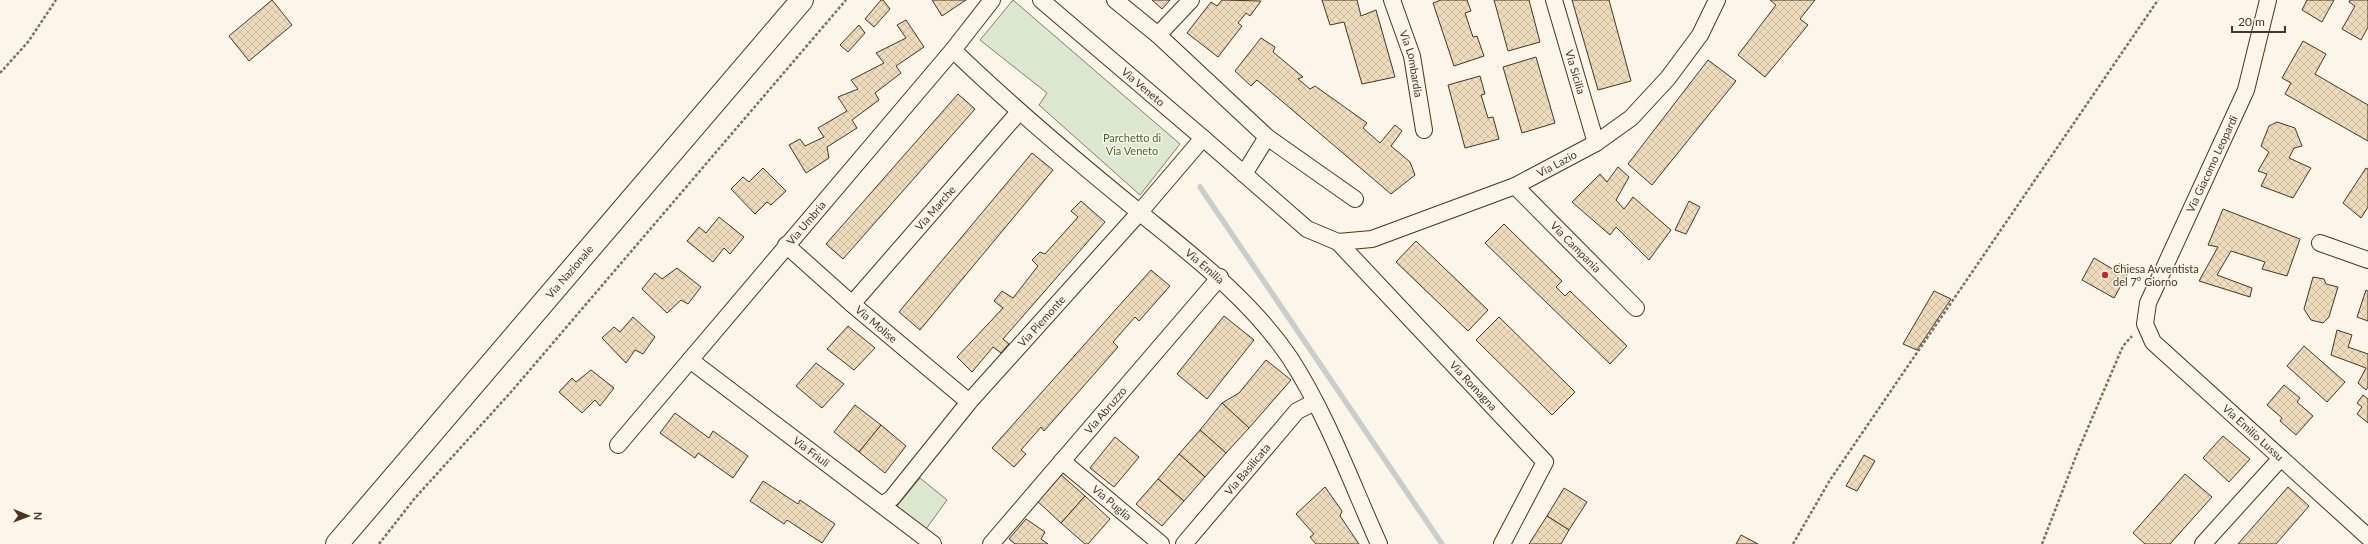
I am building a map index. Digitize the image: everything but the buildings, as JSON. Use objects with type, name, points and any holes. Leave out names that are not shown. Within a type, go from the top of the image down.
[{"type":"main road","name":"Via Nazionale","points":[[337,544],[802,0]]},
{"type":"street","name":"Via Umbria","points":[[618,445],[952,50],[992,0]]},
{"type":"street","name":"Via Veneto","points":[[1041,0],[1307,229],[1338,242]]},
{"type":"street","points":[[1115,0],[1158,35],[1267,137],[1355,199]]},
{"type":"street","points":[[1158,35],[1191,0]]},
{"type":"street","name":"Via Lombardia","points":[[1392,0],[1412,56],[1424,130]]},
{"type":"street","name":"Via Sicilia","points":[[1554,0],[1596,143]]},
{"type":"street","name":"Via Lazio","points":[[1338,242],[1372,238],[1515,186],[1596,143],[1631,118],[1668,78],[1700,34],[1717,0]]},
{"type":"street","name":"Via Giacomo Leopardi","points":[[2145,324],[2148,303],[2246,90],[2268,0]]},
{"type":"street","name":"Via Emilia","points":[[952,50],[1019,112],[1139,213],[1220,277],[1289,357],[1315,402],[1379,544]]},
{"type":"street","name":"Via Marche","points":[[852,304],[1019,112]]},
{"type":"street","points":[[1244,174],[1267,137]]},
{"type":"street","name":"Via Piemonte","points":[[882,506],[892,498],[969,402],[1139,213],[1203,138]]},
{"type":"street","name":"Via Campania","points":[[1515,186],[1636,308]]},
{"type":"street","name":"Via Romagna","points":[[1338,242],[1545,462],[1502,544]]},
{"type":"street","points":[[2320,243],[2368,260]]},
{"type":"street","name":"Via Molise","points":[[786,245],[852,304],[969,402]]},
{"type":"street","name":"Via Abruzzo","points":[[991,544],[1220,277]]},
{"type":"street","name":"Via Emilio Lussu","points":[[2145,324],[2152,342],[2368,537]]},
{"type":"street","name":"Via Friuli","points":[[690,360],[933,544]]},
{"type":"street","name":"Via Basilicata","points":[[1184,544],[1297,411],[1315,402]]},
{"type":"street","points":[[2203,544],[2281,458]]},
{"type":"street","name":"Via Puglia","points":[[1062,461],[1161,544]]},
{"type":"path","points":[[0,73],[28,42],[56,0]]},
{"type":"path","points":[[379,544],[414,498],[511,392],[846,0]]},
{"type":"path","points":[[1793,544],[1830,480],[2158,0]]},
{"type":"path","points":[[2042,544],[2078,451],[2123,346],[2145,324]]},
{"type":"green space","name":"Parchetto di Via Veneto","points":[[1013,0],[1180,144],[1140,195],[1039,105],[1047,93],[980,40]]},
{"type":"green space","points":[[920,478],[947,500],[926,529],[897,506]]},
{"type":"waterway","points":[[1200,187],[1442,544]]},
{"type":"place","name":"Chiesa Avventista del 7° Giorno","points":[[2105,275]]}]
